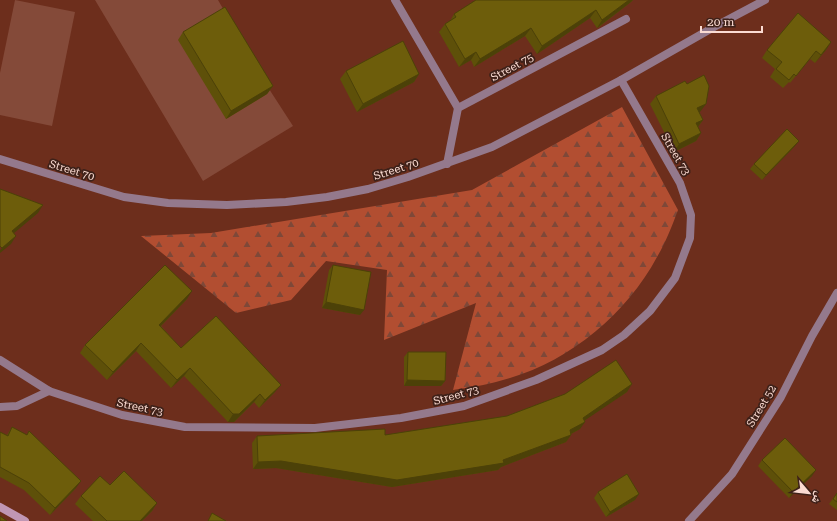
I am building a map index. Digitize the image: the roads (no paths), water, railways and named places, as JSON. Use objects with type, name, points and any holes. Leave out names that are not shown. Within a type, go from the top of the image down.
[{"type":"main road","points":[[0,507],[25,521]]},
{"type":"street","points":[[395,0],[458,108],[447,164]]},
{"type":"street","name":"Street 70","points":[[0,159],[124,197],[168,203],[227,205],[286,202],[327,197],[368,189],[447,164],[492,147],[620,80],[765,0]]},
{"type":"street","name":"Street 75","points":[[458,108],[626,19]]},
{"type":"street","name":"Street 73","points":[[0,360],[49,391],[122,415],[185,427],[315,428],[400,418],[464,406],[536,380],[602,350],[624,335],[650,311],[675,278],[690,238],[691,215],[680,182],[620,80]]},
{"type":"street","name":"Street 52","points":[[689,521],[732,474],[781,397],[812,336],[837,293]]},
{"type":"street","points":[[0,407],[17,406],[49,391]]}]
